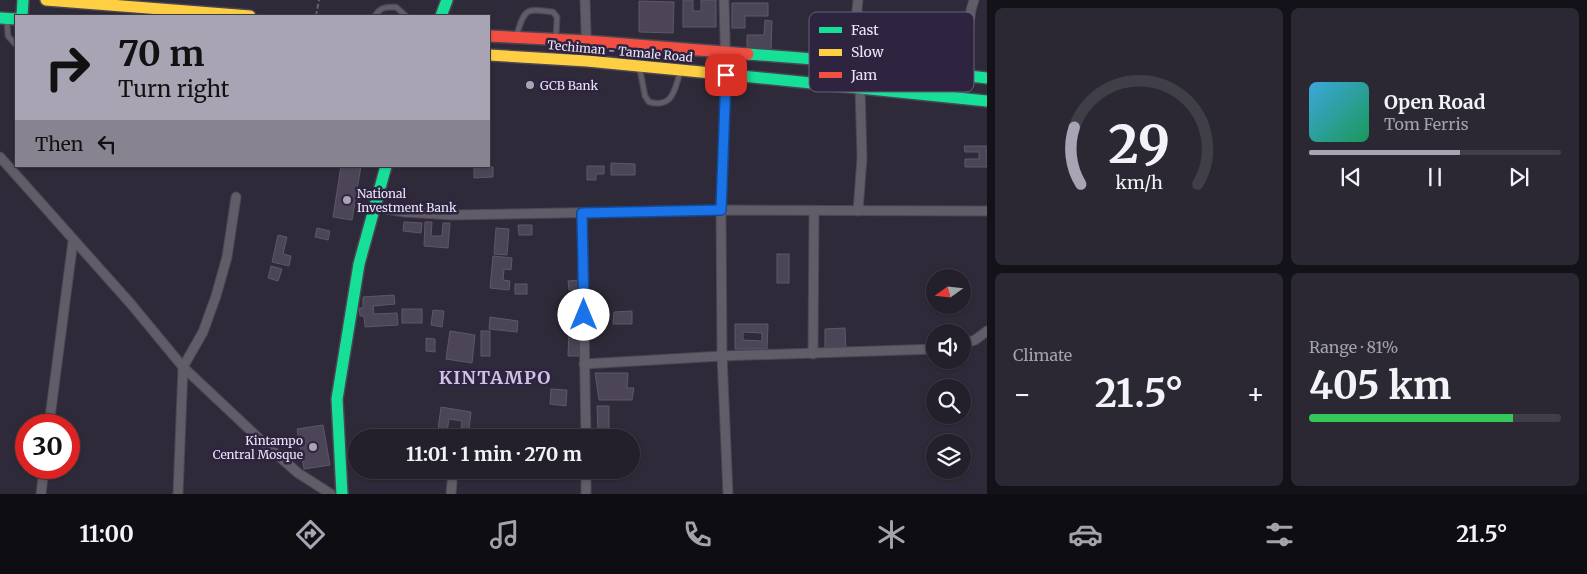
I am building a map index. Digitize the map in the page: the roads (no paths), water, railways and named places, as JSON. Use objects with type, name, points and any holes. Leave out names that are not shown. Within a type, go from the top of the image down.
[{"type":"main road","points":[[22,15],[23,0]]},
{"type":"main road","points":[[46,0],[237,15]]},
{"type":"main road","points":[[441,15],[447,0]]},
{"type":"main road","name":"Techiman - Tamale Road","points":[[490,36],[809,59]]},
{"type":"main road","points":[[650,47],[651,68]]},
{"type":"main road","name":"Techiman - Tamale Road","points":[[490,55],[587,61],[809,83]]},
{"type":"main road","name":"Techiman - Tamale Road","points":[[974,77],[987,78]]},
{"type":"main road","name":"Techiman - Tamale Road","points":[[899,92],[987,101]]},
{"type":"main road","points":[[342,494],[337,399],[353,292],[386,167]]},
{"type":"street","points":[[585,0],[587,61]]},
{"type":"street","points":[[724,0],[726,75],[721,210],[722,356],[728,494]]},
{"type":"street","points":[[858,211],[862,158],[860,92]]},
{"type":"street","points":[[0,157],[131,304],[183,367],[298,473],[331,494]]},
{"type":"street","points":[[178,494],[183,367],[203,332],[216,296],[227,258],[236,197]]},
{"type":"street","points":[[375,206],[404,212],[452,215],[721,210],[987,211]]},
{"type":"street","points":[[813,354],[814,210]]},
{"type":"street","points":[[582,213],[585,282],[586,429]]},
{"type":"street","points":[[50,414],[74,241]]},
{"type":"street","points":[[971,341],[987,331]]},
{"type":"street","points":[[584,364],[722,356],[926,349]]},
{"type":"street","points":[[41,494],[43,479]]},
{"type":"street","points":[[586,479],[586,494]]},
{"type":"street","points":[[452,482],[452,494]]},
{"type":"lane","points":[[376,15],[386,6],[396,7],[405,15]]},
{"type":"lane","points":[[516,38],[522,16],[532,10],[553,12],[557,18],[556,41]]},
{"type":"lane","points":[[8,18],[8,36],[15,44]]},
{"type":"lane","points":[[639,66],[645,96],[649,102],[657,104],[668,101],[681,70]]},
{"type":"place","name":"GCB Bank","points":[[530,85]]},
{"type":"place","name":"National Investment Bank","points":[[347,200]]},
{"type":"place","name":"Kintampo Central Mosque","points":[[313,447]]},
{"type":"district","name":"KINTAMPO","points":[[495,377]]}]
